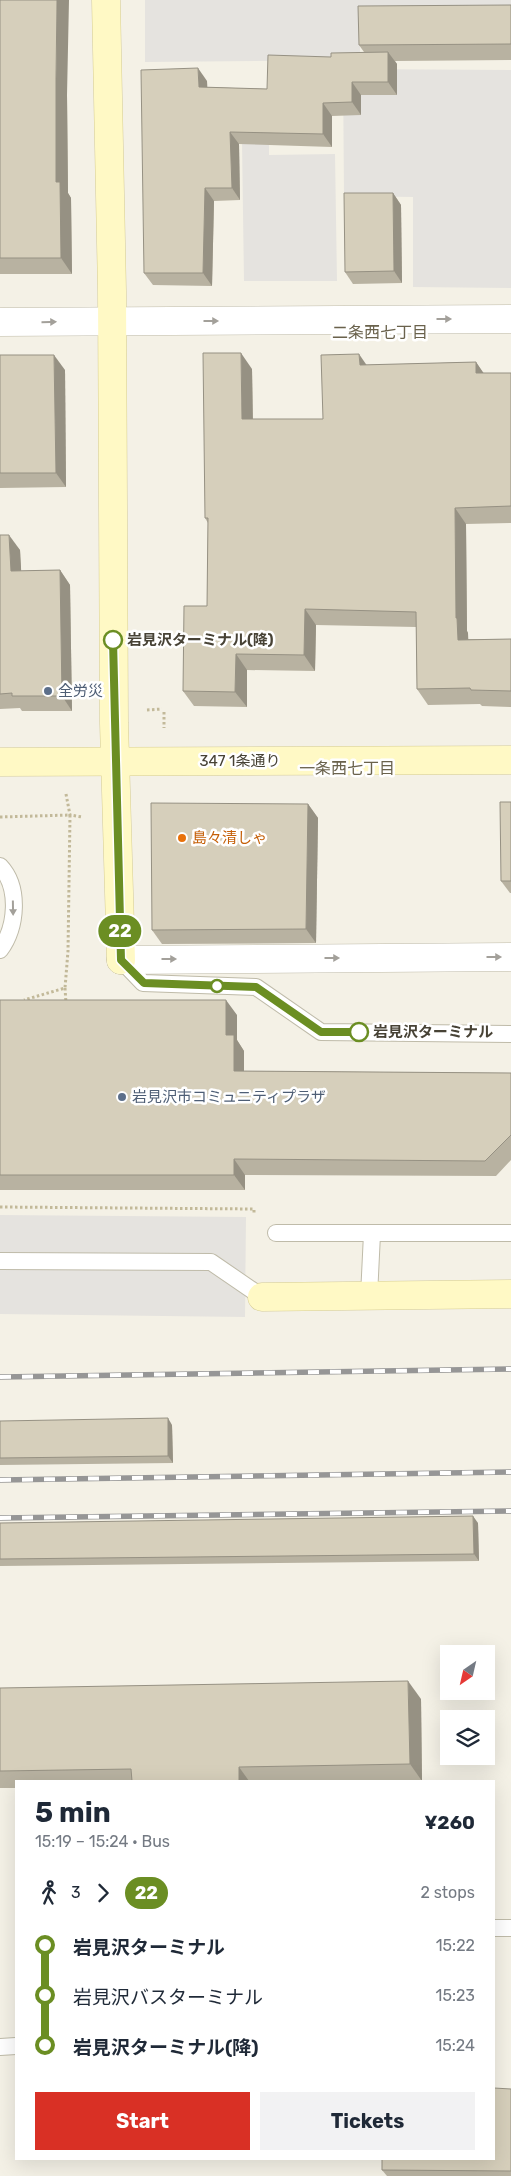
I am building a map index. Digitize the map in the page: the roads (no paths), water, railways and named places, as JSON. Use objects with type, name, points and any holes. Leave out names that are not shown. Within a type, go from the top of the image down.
[{"type":"street","points":[[106,0],[112,291],[114,717],[121,960],[511,957]]},
{"type":"street","points":[[0,322],[511,319]]},
{"type":"street","name":"347 1条通り","points":[[0,762],[511,760]]},
{"type":"street","points":[[262,1297],[511,1294]]},
{"type":"lane","points":[[0,866],[8,874],[14,903],[13,925],[0,950]]},
{"type":"lane","points":[[121,960],[144,983],[256,987],[321,1032],[511,1034]]},
{"type":"lane","points":[[276,1233],[511,1233]]},
{"type":"lane","points":[[369,1296],[372,1234]]},
{"type":"lane","points":[[0,1262],[211,1262],[262,1297]]},
{"type":"lane","points":[[495,1928],[511,1928]]},
{"type":"lane","points":[[0,2047],[15,2046]]},
{"type":"railway","points":[[0,1377],[511,1369]]},
{"type":"railway","points":[[0,1480],[511,1472]]},
{"type":"railway","points":[[0,1518],[511,1511]]},
{"type":"place","name":"岩見沢ターミナル(降)","points":[[113,640]]},
{"type":"place","name":"全労災","points":[[48,691]]},
{"type":"place","name":"島々清しゃ","points":[[182,838]]},
{"type":"place","name":"岩見沢ターミナル","points":[[359,1032]]},
{"type":"place","name":"岩見沢市コミュニティプラザ","points":[[122,1097]]},
{"type":"district","name":"二条西七丁目","points":[[380,332]]},
{"type":"district","name":"一条西七丁目","points":[[347,768]]}]
